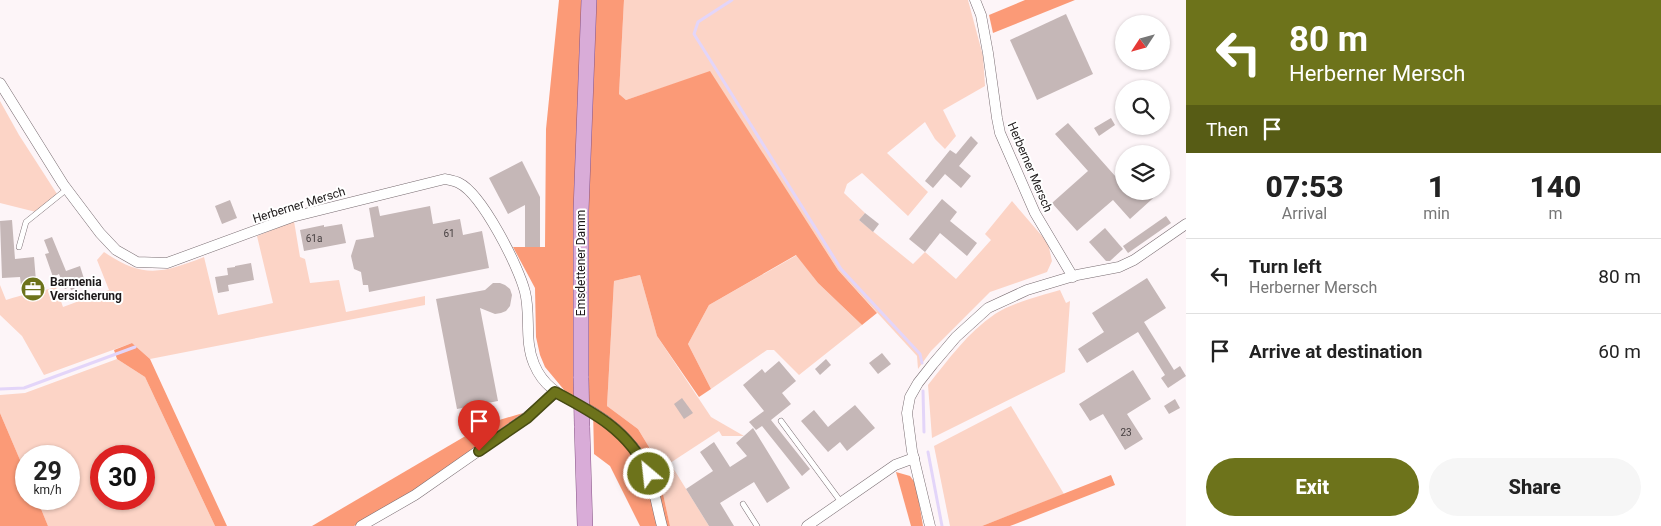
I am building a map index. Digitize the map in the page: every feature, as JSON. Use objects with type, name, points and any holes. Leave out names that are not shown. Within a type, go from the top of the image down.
[{"type":"main road","name":"Emsdettener Damm","points":[[586,526],[581,378],[581,211],[589,0]]},
{"type":"street","name":"Herberner Mersch","points":[[975,0],[981,15],[1000,133],[1034,213],[1073,277]]},
{"type":"street","name":"Herberner Mersch","points":[[0,83],[67,189],[100,233],[116,250],[137,262],[167,263],[292,217],[444,179],[460,183],[479,201],[490,217],[519,275],[525,292],[528,347],[534,365],[544,381],[555,392],[606,421],[635,448],[649,474],[662,526]]},
{"type":"street","points":[[930,526],[914,458],[907,413],[910,397],[918,383],[956,337],[988,308],[1027,290],[1119,267],[1134,260],[1186,224]]},
{"type":"street","points":[[361,526],[416,495],[527,418],[555,392]]},
{"type":"street","points":[[807,526],[895,465],[914,458]]},
{"type":"lane","points":[[19,247],[26,222],[67,189]]},
{"type":"lane","points":[[781,421],[842,502]]},
{"type":"lane","points":[[743,504],[758,526]]},
{"type":"shaded area","points":[[559,0],[624,0],[619,94],[626,100],[710,71],[838,270],[877,313],[862,325],[818,283],[796,255],[709,305],[688,344],[711,389],[699,397],[657,336],[640,275],[614,281],[607,406],[638,429],[655,457],[670,526],[640,526],[610,466],[594,454],[593,409],[570,397],[545,367],[536,337],[535,288],[513,247],[545,247],[546,129]]},
{"type":"shaded area","points":[[624,0],[968,0],[983,56],[985,86],[943,110],[956,136],[945,149],[935,139],[925,122],[887,153],[928,192],[908,216],[862,173],[847,184],[844,193],[865,213],[859,220],[913,264],[925,252],[956,279],[991,240],[985,234],[1012,201],[1048,243],[1052,261],[1047,272],[990,292],[931,351],[918,369],[917,356],[838,270],[710,72],[626,100],[619,94]]},
{"type":"shaded area","points":[[1025,0],[1075,0],[993,33],[989,15]]},
{"type":"shaded area","points":[[0,101],[19,135],[57,194],[36,212],[0,203]]},
{"type":"shaded area","points":[[294,221],[300,257],[305,259],[310,283],[339,280],[346,312],[425,296],[425,305],[150,359],[132,343],[44,375],[22,336],[0,315],[0,285],[6,300],[56,287],[63,307],[109,290],[97,260],[104,252],[130,266],[153,271],[177,267],[204,257],[218,315],[273,303],[257,236]]},
{"type":"shaded area","points":[[797,255],[818,283],[862,325],[799,375],[774,350],[767,350],[711,389],[688,344],[709,305]]},
{"type":"shaded area","points":[[640,275],[657,336],[711,417],[744,436],[722,436],[719,431],[670,463],[709,526],[670,526],[655,457],[638,429],[607,406],[614,281]]},
{"type":"shaded area","points":[[1060,290],[1066,303],[1070,301],[1065,372],[932,438],[928,385],[959,347],[985,321],[1002,310],[1026,300]]},
{"type":"shaded area","points":[[132,343],[150,359],[227,526],[215,526],[145,377],[117,359],[114,350]]},
{"type":"shaded area","points":[[117,359],[145,377],[215,526],[48,526],[41,510],[80,510],[80,445],[15,445],[15,448],[0,413],[0,395],[25,393]]},
{"type":"shaded area","points":[[1011,406],[1064,494],[982,526],[950,526],[934,446]]},
{"type":"shaded area","points":[[0,413],[15,448],[15,510],[41,510],[48,526],[0,526]]},
{"type":"shaded area","points":[[523,413],[416,490],[354,526],[312,526],[486,424]]},
{"type":"shaded area","points":[[896,472],[910,476],[916,484],[923,526],[911,526]]},
{"type":"shaded area","points":[[1111,475],[1115,485],[1010,526],[982,526]]},
{"type":"building","points":[[1066,14],[1093,74],[1037,100],[1010,40]]},
{"type":"building","points":[[1111,118],[1115,125],[1099,136],[1094,128]]},
{"type":"building","points":[[1068,123],[1115,176],[1115,200],[1151,200],[1130,219],[1113,200],[1077,231],[1052,203],[1088,171],[1055,134]]},
{"type":"building","points":[[971,136],[978,143],[959,166],[971,176],[961,188],[945,174],[933,188],[925,181],[950,150],[956,154]]},
{"type":"building","points":[[522,161],[540,197],[540,247],[525,247],[525,205],[508,214],[489,178]]},
{"type":"building","points":[[942,199],[957,212],[950,221],[977,243],[967,256],[940,233],[925,252],[909,239]]},
{"type":"building","points":[[230,200],[237,218],[222,224],[215,206]]},
{"type":"building","points":[[378,206],[380,216],[430,206],[433,224],[460,219],[463,235],[482,231],[489,268],[369,292],[368,285],[363,285],[361,272],[354,269],[351,256],[356,240],[374,237],[369,208]]},
{"type":"building","points":[[865,213],[879,224],[873,232],[859,220]]},
{"type":"building","points":[[1166,216],[1171,223],[1128,253],[1123,246]]},
{"type":"building","points":[[12,220],[15,259],[34,257],[37,293],[22,294],[20,277],[2,278],[0,221]]},
{"type":"building","points":[[342,224],[346,243],[304,251],[300,230],[324,225],[324,227]]},
{"type":"building","points":[[1105,228],[1123,249],[1110,261],[1106,261],[1089,242]]},
{"type":"building","points":[[52,237],[66,271],[80,266],[85,282],[80,284],[81,287],[71,290],[70,287],[65,289],[59,274],[53,277],[45,254],[49,253],[44,240]]},
{"type":"building","points":[[251,263],[254,280],[228,285],[229,291],[218,293],[215,277],[228,275],[227,268]]},
{"type":"building","points":[[1147,278],[1166,308],[1144,322],[1174,370],[1180,366],[1186,376],[1168,388],[1161,378],[1165,375],[1138,332],[1087,363],[1078,349],[1104,332],[1092,313]]},
{"type":"building","points":[[493,283],[505,285],[510,289],[512,295],[510,306],[506,311],[495,314],[480,308],[498,401],[457,409],[436,299],[485,290]]},
{"type":"building","points":[[882,353],[891,364],[878,374],[869,363]]},
{"type":"building","points":[[826,359],[831,365],[820,375],[815,369]]},
{"type":"building","points":[[779,361],[796,381],[782,393],[791,404],[771,420],[810,469],[802,476],[762,426],[756,430],[749,422],[764,411],[743,385],[762,369],[765,373]]},
{"type":"building","points":[[1133,370],[1151,399],[1127,414],[1143,439],[1125,450],[1103,414],[1090,421],[1079,404]]},
{"type":"building","points":[[682,398],[693,413],[684,419],[674,404]]},
{"type":"building","points":[[1175,399],[1180,408],[1169,414],[1164,406]]},
{"type":"building","points":[[855,405],[875,428],[847,451],[840,442],[828,452],[801,421],[814,410],[828,427]]},
{"type":"building","points":[[753,428],[790,488],[767,503],[754,482],[720,503],[734,526],[709,526],[686,489],[713,471],[700,452],[714,442],[730,467],[747,456],[736,443]]},
{"type":"waterway","points":[[732,0],[698,22],[694,34],[841,269],[920,354],[922,363]]},
{"type":"waterway","points":[[0,389],[24,388],[135,347]]},
{"type":"waterway","points":[[923,391],[924,432]]},
{"type":"waterway","points":[[928,452],[942,526]]},
{"type":"place","name":"Barmenia Versicherung","points":[[33,289]]},
{"type":"route","points":[[479,451],[527,418],[555,392],[606,421],[621,434],[635,448],[649,474]]}]
